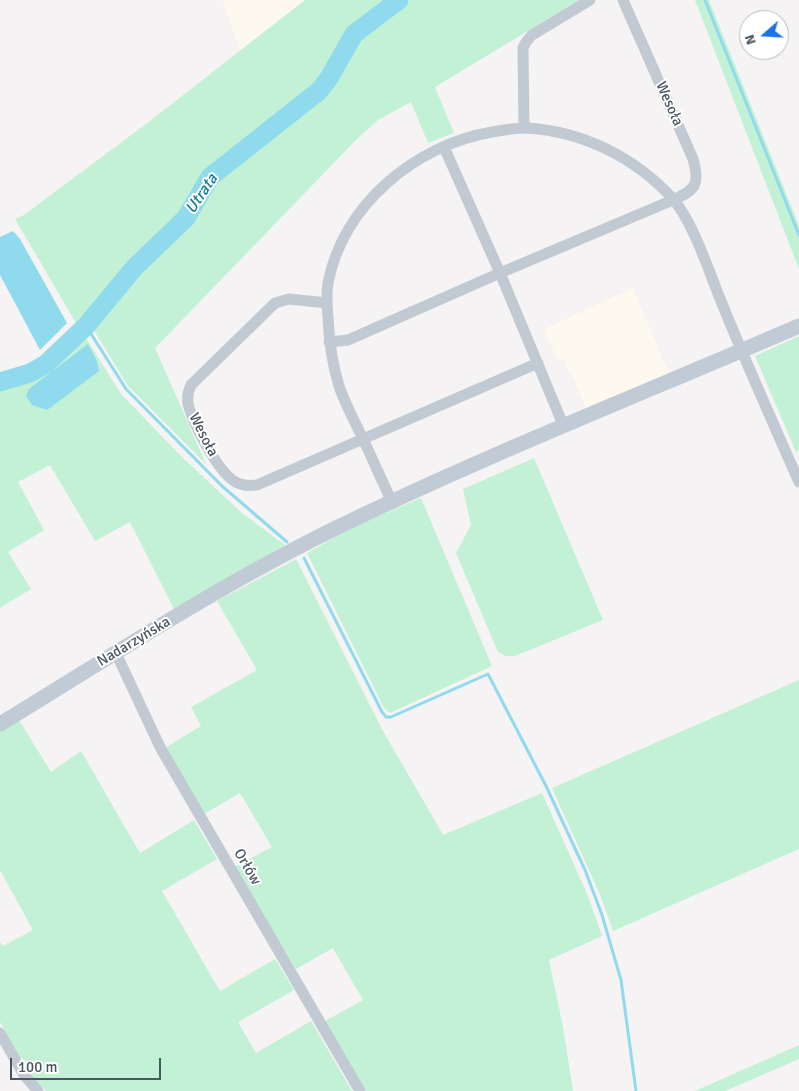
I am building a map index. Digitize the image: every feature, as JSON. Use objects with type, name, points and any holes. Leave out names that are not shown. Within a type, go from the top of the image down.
[{"type":"street","points":[[524,128],[523,57],[526,42],[532,35],[590,0]]},
{"type":"street","name":"Wesoła","points":[[329,342],[348,340],[500,273],[674,200],[687,194],[693,188],[696,182],[694,159],[622,0]]},
{"type":"street","points":[[799,326],[742,351],[564,426],[392,502],[339,386],[329,342],[328,284],[336,256],[353,223],[366,204],[385,184],[427,154],[479,134],[524,128],[578,137],[610,150],[640,170],[674,200],[686,218],[742,351],[799,482]]},
{"type":"street","points":[[444,147],[500,273],[564,426]]},
{"type":"street","name":"Wesoła","points":[[327,303],[289,299],[275,303],[191,385],[188,403],[206,446],[215,460],[234,481],[242,485],[257,485],[538,363]]},
{"type":"street","name":"Nadarzyńska","points":[[0,724],[202,600],[270,562],[392,502]]},
{"type":"street","name":"Orłów","points":[[116,653],[160,747],[360,1091]]},
{"type":"street","points":[[0,1033],[24,1075],[38,1091]]},
{"type":"shaded area","points":[[222,0],[305,0],[240,50]]},
{"type":"shaded area","points":[[633,288],[669,374],[586,408],[571,373],[569,373],[563,359],[558,361],[544,329]]},
{"type":"green space","points":[[305,0],[579,0],[435,87],[454,133],[428,143],[411,102],[378,120],[357,139],[155,348],[206,464],[128,386],[92,327],[84,335],[121,394],[182,457],[242,513],[285,545],[174,609],[130,522],[95,541],[50,465],[18,482],[44,530],[8,552],[31,589],[0,608],[0,386],[27,379],[47,369],[83,335],[15,219],[24,215],[146,124]]},
{"type":"green space","points":[[695,0],[709,0],[799,226],[799,269]]},
{"type":"green space","points":[[799,336],[799,450],[796,452],[755,356]]},
{"type":"green space","points":[[534,458],[603,620],[515,656],[506,656],[498,652],[456,553],[471,525],[463,489]]},
{"type":"green space","points":[[421,498],[492,666],[390,713],[384,708],[307,553],[353,527]]},
{"type":"green space","points":[[296,559],[382,729],[443,835],[542,793],[588,896],[602,936],[549,960],[563,1027],[573,1091],[366,1091],[325,1021],[363,1000],[333,948],[296,969],[234,867],[272,847],[240,793],[204,814],[165,748],[201,726],[191,707],[257,670],[217,601]]},
{"type":"green space","points":[[799,680],[799,849],[613,931],[601,897],[552,788]]},
{"type":"green space","points":[[19,720],[51,772],[81,751],[140,853],[194,820],[217,859],[162,891],[220,991],[275,959],[294,990],[238,1022],[256,1053],[311,1021],[352,1091],[46,1091],[31,1076],[0,1022],[0,942],[3,946],[33,930],[0,870],[0,732]]},
{"type":"green space","points":[[799,1045],[799,1059],[725,1091],[695,1091]]},
{"type":"water","points":[[13,231],[20,239],[67,323],[40,350],[0,275],[0,237]]},
{"type":"water","points":[[88,344],[97,361],[99,371],[47,410],[32,405],[26,396],[29,389]]},
{"type":"waterway","name":"Utrata","points":[[0,382],[30,373],[46,364],[86,326],[134,268],[186,218],[210,177],[319,91],[329,78],[354,34],[399,0]]},
{"type":"waterway","points":[[705,0],[799,235]]},
{"type":"waterway","points":[[86,326],[126,389],[222,486],[287,542]]},
{"type":"waterway","points":[[304,558],[386,717],[391,717],[488,674],[546,786],[585,870],[602,915],[621,980],[636,1091]]}]
